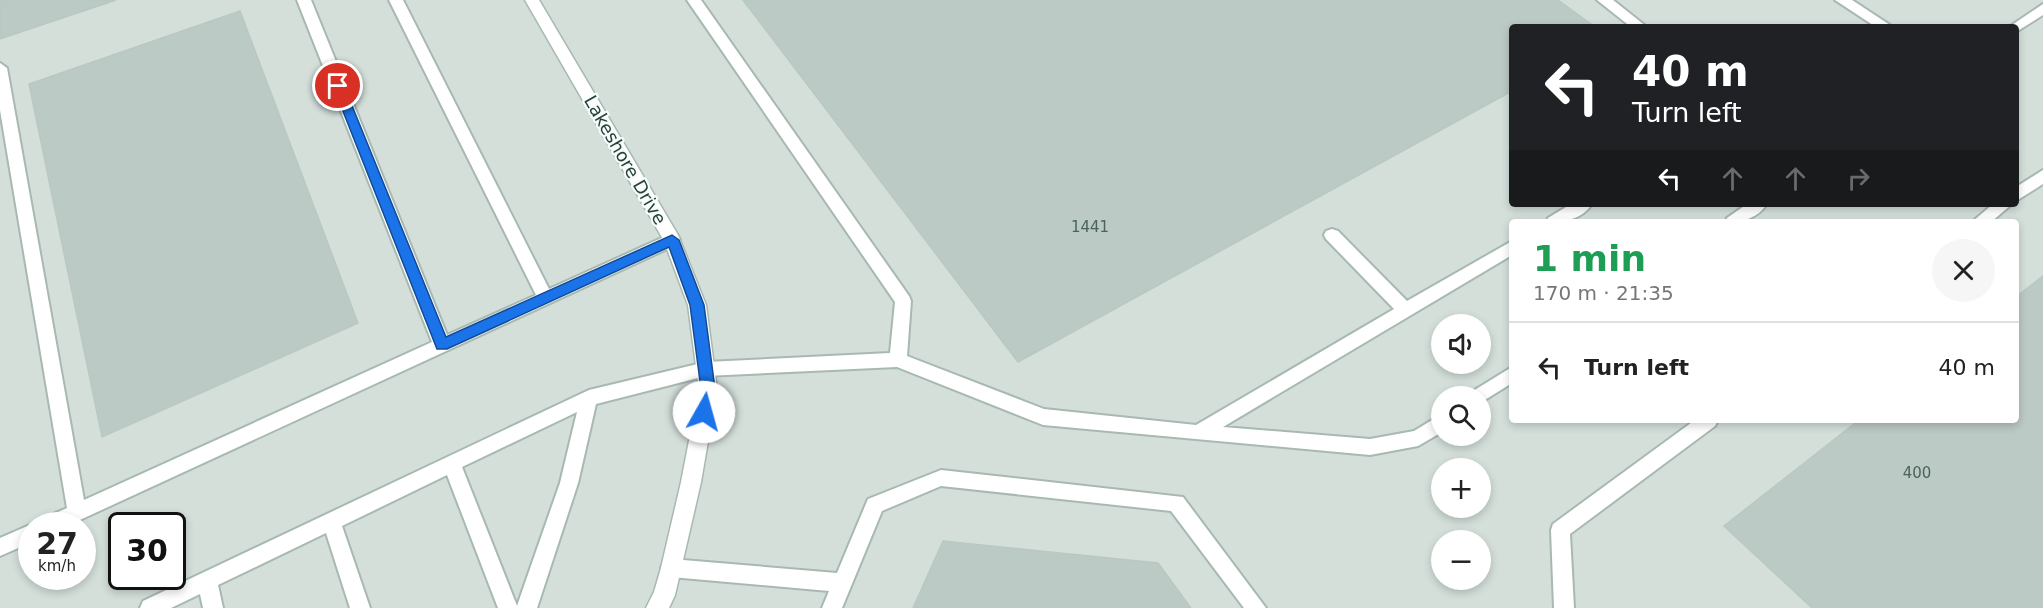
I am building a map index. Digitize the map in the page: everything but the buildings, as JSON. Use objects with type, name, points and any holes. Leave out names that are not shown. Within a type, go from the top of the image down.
[{"type":"street","name":"Lakeshore Drive","points":[[532,0],[672,240],[697,305],[708,389],[691,482],[671,568],[664,595],[657,608]]},
{"type":"lane","points":[[304,0],[442,345]]},
{"type":"lane","points":[[396,0],[546,298]]},
{"type":"lane","points":[[694,0],[903,301],[898,360]]},
{"type":"lane","points":[[1604,0],[1636,24]]},
{"type":"lane","points":[[1842,0],[1881,24]]},
{"type":"lane","points":[[2019,25],[2043,9]]},
{"type":"lane","points":[[0,68],[77,512],[672,240]]},
{"type":"lane","points":[[2019,193],[2043,176]]},
{"type":"lane","points":[[1559,219],[1579,207]]},
{"type":"lane","points":[[1737,219],[1755,207]]},
{"type":"lane","points":[[1984,219],[2000,207]]},
{"type":"lane","points":[[1332,235],[1406,310]]},
{"type":"lane","points":[[1198,433],[1509,249]]},
{"type":"lane","points":[[150,608],[589,398],[706,369],[898,360],[1043,417],[1370,447],[1418,438],[1431,429]]},
{"type":"lane","points":[[1491,388],[1509,376]]},
{"type":"lane","points":[[526,608],[531,599],[569,483],[589,398]]},
{"type":"lane","points":[[1564,608],[1560,530],[1705,423]]},
{"type":"lane","points":[[452,464],[508,608]]},
{"type":"lane","points":[[832,608],[875,506],[941,478],[1176,503],[1256,608]]},
{"type":"lane","points":[[331,521],[360,608]]},
{"type":"lane","points":[[0,547],[18,539]]},
{"type":"lane","points":[[671,568],[843,583]]},
{"type":"lane","points":[[207,581],[213,608]]},
{"type":"shaded area","points":[[0,0],[2043,0],[2043,608],[0,608]]},
{"type":"route","points":[[338,86],[442,345],[672,240],[697,305],[708,389],[704,412]]}]
